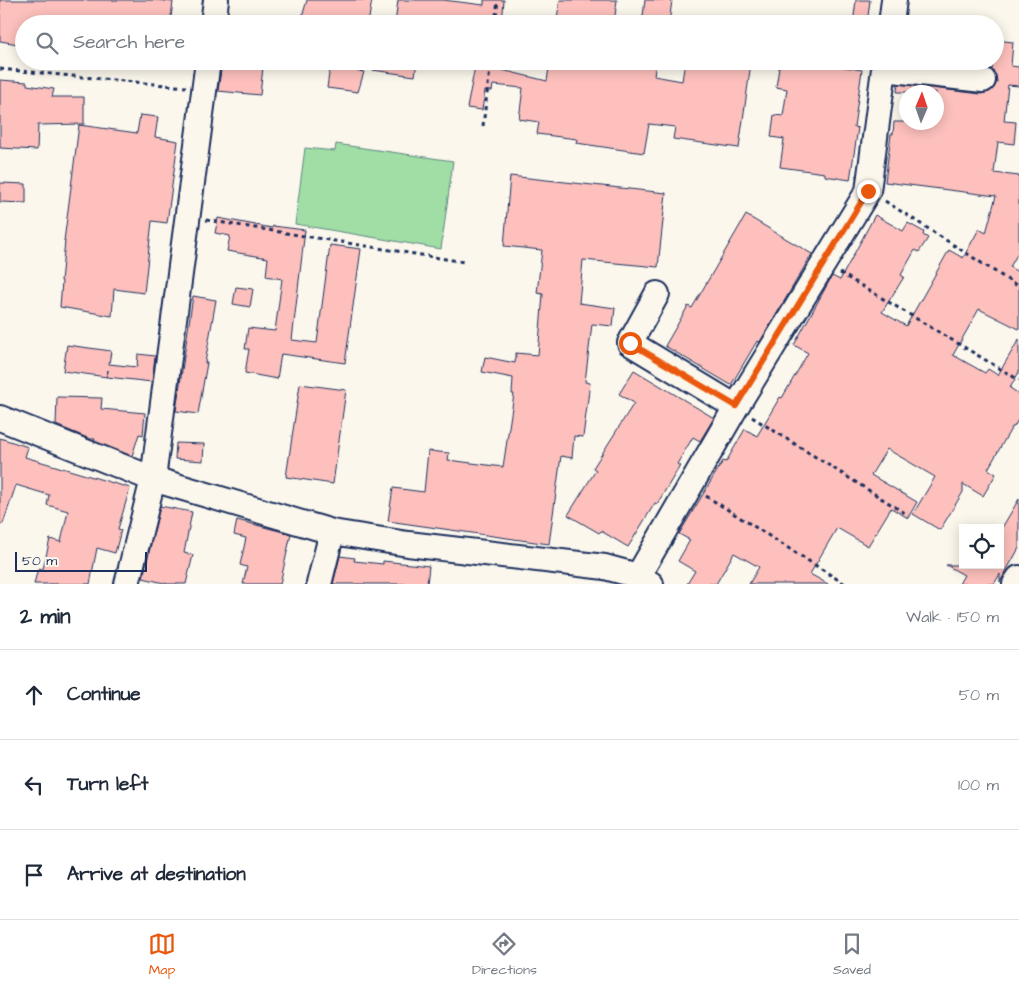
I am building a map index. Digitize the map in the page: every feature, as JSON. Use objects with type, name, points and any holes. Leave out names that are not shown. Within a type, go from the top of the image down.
[{"type":"street","points":[[214,15],[216,0]]},
{"type":"street","points":[[892,15],[894,0]]},
{"type":"street","points":[[127,584],[154,479],[207,70]]},
{"type":"street","points":[[0,418],[154,479],[332,532],[408,544],[605,567],[644,580],[690,486],[736,406],[868,191],[884,70]]},
{"type":"street","points":[[918,70],[983,80]]},
{"type":"street","points":[[657,294],[630,343],[736,406]]},
{"type":"street","points":[[319,584],[332,532]]},
{"type":"street","points":[[1015,584],[1019,578]]},
{"type":"path","points":[[496,15],[498,0]]},
{"type":"path","points":[[0,69],[204,88]]},
{"type":"path","points":[[483,126],[490,70]]},
{"type":"path","points":[[868,191],[1019,287]]},
{"type":"path","points":[[188,217],[464,262]]},
{"type":"path","points":[[824,263],[1019,380]]},
{"type":"path","points":[[736,406],[908,515]]},
{"type":"path","points":[[690,486],[845,584]]},
{"type":"green space","points":[[336,144],[453,161],[441,249],[295,224],[305,148],[335,151]]},
{"type":"building","points":[[0,0],[157,0],[173,2],[171,15],[15,15],[15,44],[0,41]]},
{"type":"building","points":[[307,0],[372,0],[370,15],[303,15]]},
{"type":"building","points":[[398,0],[443,0],[484,5],[484,0],[504,0],[503,15],[396,15]]},
{"type":"building","points":[[560,0],[617,0],[615,15],[558,15]]},
{"type":"building","points":[[645,0],[672,0],[670,15],[643,15]]},
{"type":"building","points":[[856,0],[870,0],[868,15],[854,15]]},
{"type":"building","points":[[1004,41],[1013,42],[1011,66],[1019,67],[1019,86],[1008,85],[1004,121],[1016,122],[1014,144],[998,142],[994,173],[1019,176],[1019,251],[1010,267],[1019,273],[1019,329],[979,309],[953,355],[985,373],[988,369],[998,375],[1019,339],[1019,372],[1010,388],[1019,394],[1019,418],[988,469],[996,474],[983,496],[963,484],[963,492],[940,530],[913,514],[935,477],[887,449],[871,475],[917,502],[908,518],[891,508],[868,546],[837,528],[810,574],[828,584],[749,584],[759,567],[734,553],[716,584],[687,584],[695,571],[678,561],[690,540],[679,534],[723,461],[726,462],[745,429],[757,436],[780,397],[782,398],[808,353],[794,345],[832,276],[840,280],[875,215],[903,231],[908,223],[924,232],[923,235],[928,238],[919,252],[915,250],[901,275],[904,277],[882,312],[906,326],[949,250],[963,258],[979,229],[986,233],[996,196],[885,182],[894,122],[899,122],[899,130],[944,130],[944,90],[981,94],[989,92],[997,82],[996,75],[992,70],[1004,70]]},
{"type":"building","points":[[221,70],[263,70],[260,95],[218,91]]},
{"type":"building","points":[[329,70],[364,72],[358,92],[327,88]]},
{"type":"building","points":[[372,70],[416,70],[415,76]]},
{"type":"building","points":[[474,70],[502,70],[547,81],[549,70],[655,70],[654,76],[682,81],[684,70],[750,70],[739,148],[673,139],[675,127],[649,124],[644,153],[576,143],[577,139],[537,134],[539,122],[519,119],[523,88],[493,85],[492,91],[485,91],[482,110],[467,108]]},
{"type":"building","points":[[779,70],[862,70],[854,127],[858,128],[850,180],[825,176],[825,173],[780,167],[784,139],[771,137],[774,115],[783,116],[787,89],[776,87]]},
{"type":"building","points":[[0,80],[27,82],[27,85],[54,89],[52,97],[84,97],[84,124],[38,125],[37,150],[0,148]]},
{"type":"building","points":[[140,115],[158,117],[155,137],[178,141],[167,223],[152,221],[144,293],[114,289],[112,316],[60,307],[64,241],[79,125],[137,133]]},
{"type":"building","points":[[510,176],[666,193],[658,267],[583,260],[579,303],[615,308],[613,326],[592,324],[585,382],[590,383],[583,437],[574,436],[572,458],[561,456],[549,544],[388,521],[393,488],[424,492],[428,451],[449,453],[448,460],[503,467],[514,394],[512,394],[513,378],[482,372],[485,357],[515,363],[516,353],[538,355],[543,294],[537,293],[542,250],[504,246]]},
{"type":"building","points":[[0,183],[26,184],[26,203],[0,202]]},
{"type":"building","points":[[746,215],[812,254],[760,342],[757,341],[731,385],[665,346],[688,306],[692,308]]},
{"type":"building","points":[[218,218],[272,228],[273,226],[305,230],[292,340],[317,343],[330,245],[361,249],[345,363],[281,354],[277,379],[245,373],[249,349],[245,349],[248,328],[275,331],[282,279],[266,276],[268,258],[227,251],[230,236],[215,233]]},
{"type":"building","points":[[236,287],[253,289],[250,307],[233,304]]},
{"type":"building","points":[[193,296],[216,300],[198,414],[176,411]]},
{"type":"building","points":[[67,345],[111,351],[109,364],[137,367],[138,354],[155,356],[152,382],[63,371]]},
{"type":"building","points":[[634,370],[714,418],[700,441],[693,437],[677,464],[680,466],[628,547],[568,515],[596,470],[593,468],[634,403],[619,394]]},
{"type":"building","points":[[300,384],[346,390],[333,484],[286,477]]},
{"type":"building","points":[[57,397],[102,398],[101,409],[145,413],[143,435],[139,434],[132,456],[94,441],[95,439],[90,439],[56,425]]},
{"type":"building","points":[[0,438],[28,447],[25,457],[130,488],[118,529],[121,530],[115,553],[97,548],[90,584],[34,584],[38,568],[43,569],[50,539],[61,542],[68,511],[47,505],[49,495],[16,485],[3,524],[0,524]]},
{"type":"building","points":[[176,443],[204,444],[203,461],[175,459]]},
{"type":"building","points":[[1019,499],[1019,548],[1000,582],[1000,574],[994,584],[959,584],[964,575],[946,565],[959,565],[959,569],[1004,569],[1004,524]]},
{"type":"building","points":[[160,506],[192,512],[184,553],[193,555],[186,584],[168,584],[143,578]]},
{"type":"building","points":[[237,520],[291,534],[280,584],[243,584],[247,567],[240,565],[246,538],[234,535]]},
{"type":"building","points":[[340,556],[355,558],[354,561],[383,564],[383,561],[429,566],[427,584],[333,584]]},
{"type":"route","points":[[630,343],[736,406],[868,191]]}]
